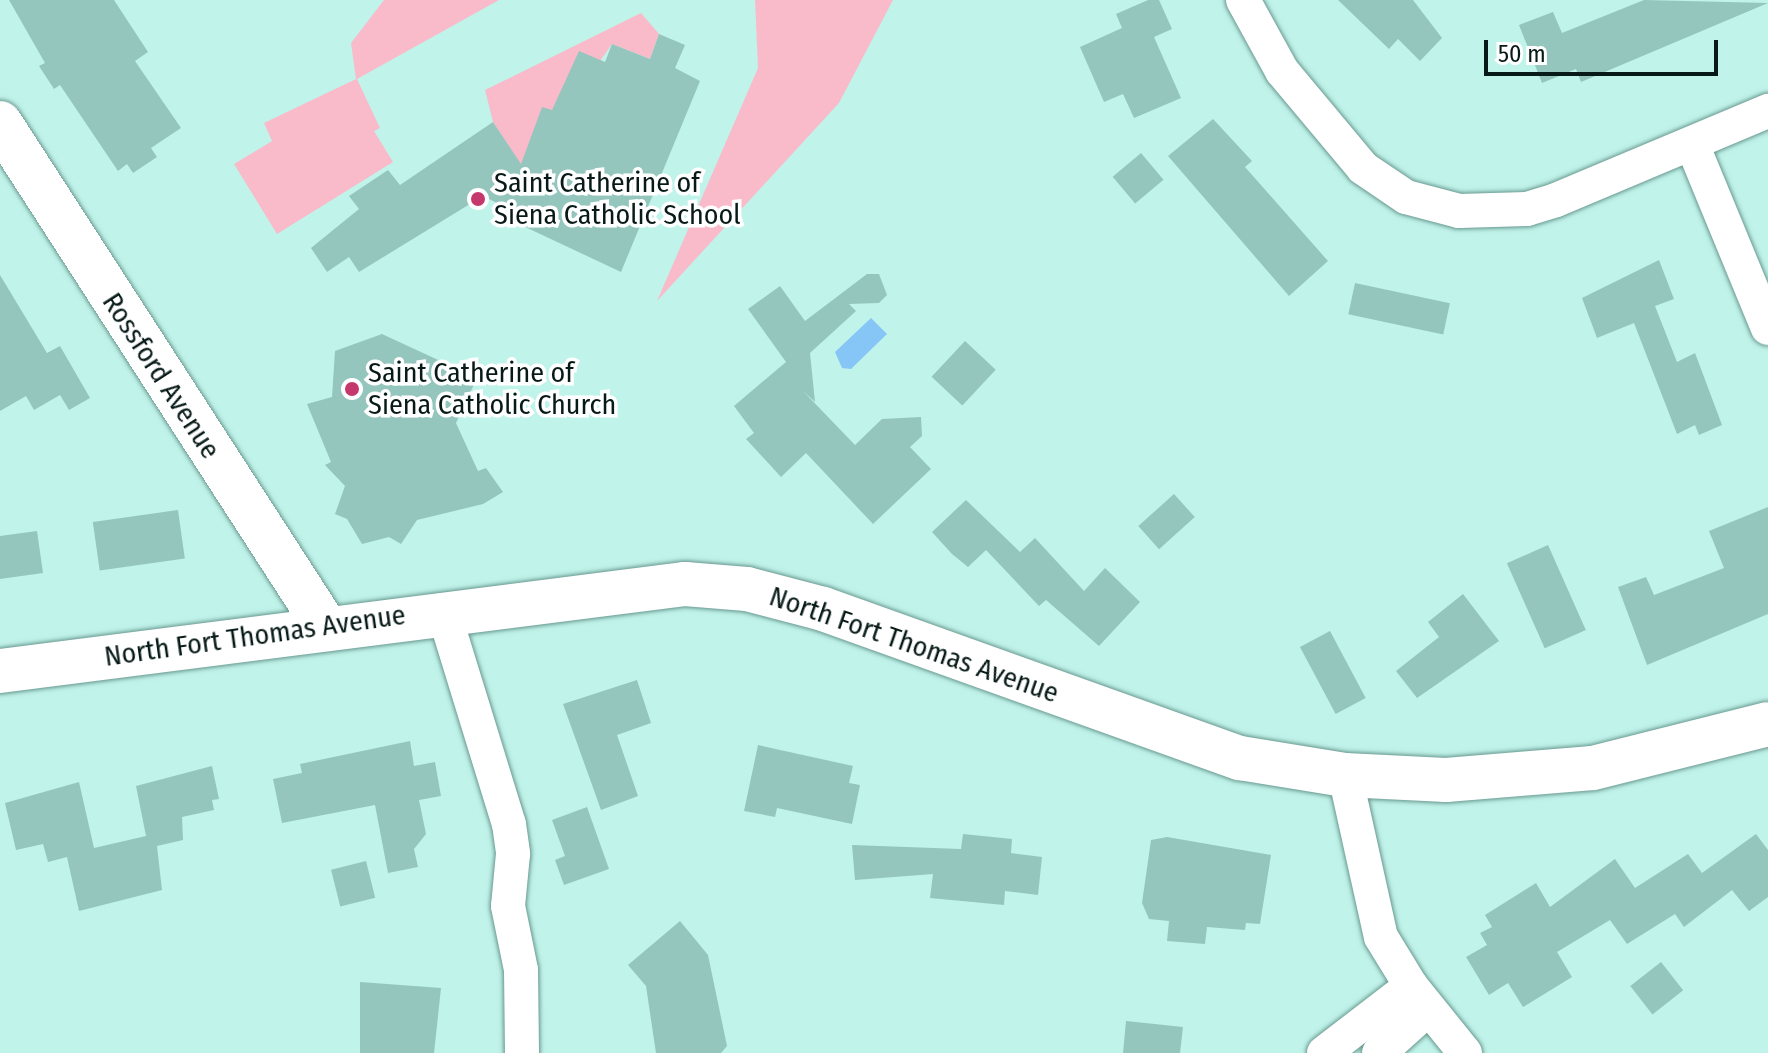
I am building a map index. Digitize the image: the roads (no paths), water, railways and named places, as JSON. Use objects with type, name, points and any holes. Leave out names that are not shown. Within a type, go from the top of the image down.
[{"type":"street","points":[[1243,0],[1282,71],[1347,151],[1376,179],[1420,202],[1477,213],[1527,209],[1768,111]]},
{"type":"street","name":"Rossford Avenue","points":[[0,123],[325,626]]},
{"type":"street","points":[[1692,144],[1768,328]]},
{"type":"street","name":"North Fort Thomas Avenue","points":[[0,671],[639,585],[747,589],[888,630],[1240,758],[1345,775],[1446,780],[1593,768],[1768,724]]},
{"type":"street","points":[[443,610],[509,824],[513,854],[508,906],[521,970],[522,1053]]},
{"type":"street","points":[[1345,775],[1381,937],[1419,997],[1465,1053]]},
{"type":"street","points":[[1324,1053],[1419,997]]},
{"type":"street","points":[[1379,1053],[1419,997]]},
{"type":"water","points":[[871,318],[887,334],[851,369],[842,368],[835,352]]},
{"type":"place","name":"Saint Catherine of Siena Catholic School","points":[[478,199]]},
{"type":"place","name":"Saint Catherine of Siena Catholic Church","points":[[352,389]]}]
